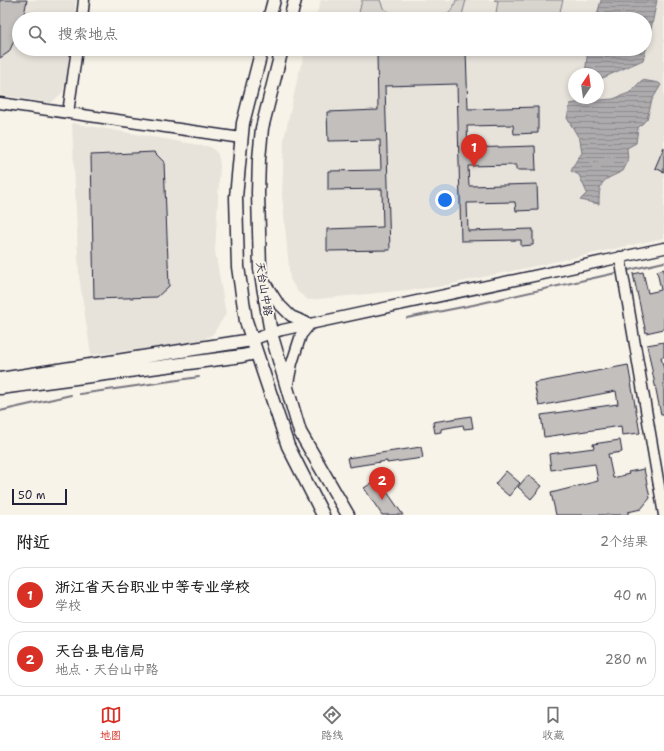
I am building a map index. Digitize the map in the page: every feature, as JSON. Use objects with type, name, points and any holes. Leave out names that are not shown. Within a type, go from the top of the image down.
[{"type":"main road","points":[[271,12],[274,0]]},
{"type":"main road","points":[[292,12],[295,0]]},
{"type":"main road","name":"天台山中路","points":[[260,56],[243,123],[236,198],[238,267],[246,321],[256,353],[288,446],[323,515]]},
{"type":"main road","name":"天台山中路","points":[[280,56],[262,128],[259,159],[258,193],[261,276],[271,333],[300,432],[348,515]]},
{"type":"main road","points":[[0,379],[252,340]]},
{"type":"main road","points":[[0,388],[256,353]]},
{"type":"street","points":[[83,12],[84,0]]},
{"type":"street","points":[[68,113],[76,56]]},
{"type":"street","points":[[0,103],[242,138]]},
{"type":"street","points":[[252,340],[271,333],[310,324],[664,248]]},
{"type":"street","points":[[620,257],[664,515]]},
{"type":"street","points":[[261,276],[278,302],[291,316],[310,324]]},
{"type":"street","points":[[287,388],[292,363],[301,335],[310,324]]},
{"type":"shaded area","points":[[0,0],[76,0],[75,12],[12,12],[12,56],[69,56],[66,82],[62,93],[51,103],[0,95]]},
{"type":"shaded area","points":[[321,0],[664,0],[664,238],[438,287],[308,300],[298,292],[290,279],[282,195],[284,139],[304,56],[652,56],[652,12],[317,12]]},
{"type":"shaded area","points":[[362,0],[380,0],[383,8],[389,12],[359,12]]},
{"type":"shaded area","points":[[456,0],[466,0],[463,12],[450,12]]},
{"type":"shaded area","points":[[494,0],[563,0],[560,12],[496,12],[498,1]]},
{"type":"shaded area","points":[[601,0],[657,0],[652,24],[652,12],[598,12]]},
{"type":"shaded area","points":[[587,56],[644,56],[643,60],[604,77],[604,68],[586,68]]},
{"type":"shaded area","points":[[642,80],[659,83],[661,85],[652,100],[647,119],[638,128],[636,143],[627,148],[628,161],[623,171],[607,179],[601,185],[599,204],[580,200],[587,193],[579,175],[571,171],[582,153],[580,140],[567,118],[570,104],[604,104],[604,100],[613,99],[629,93]]},
{"type":"shaded area","points":[[72,123],[211,147],[218,154],[220,165],[215,251],[226,314],[213,334],[200,342],[91,355],[79,276]]},
{"type":"building","points":[[0,0],[27,0],[24,12],[12,12],[12,45],[9,52],[0,58]]},
{"type":"building","points":[[377,56],[466,56],[468,109],[538,107],[538,133],[514,134],[513,125],[467,126],[468,148],[535,146],[536,170],[516,170],[516,165],[468,166],[469,186],[537,184],[538,210],[516,211],[515,202],[467,203],[468,231],[533,229],[533,245],[521,246],[521,240],[461,241],[457,84],[385,86],[390,250],[327,251],[327,229],[383,227],[382,189],[328,190],[328,171],[381,170],[380,140],[328,141],[327,112],[378,110]]},
{"type":"building","points":[[664,147],[664,172],[655,168]]},
{"type":"building","points":[[154,152],[164,162],[169,286],[157,297],[94,299],[91,155]]},
{"type":"building","points":[[664,269],[664,329],[646,333],[633,274],[643,272],[648,293],[661,290],[657,271]]},
{"type":"building","points":[[664,342],[664,357],[661,357],[664,370],[664,415],[661,415],[647,345]]},
{"type":"building","points":[[628,365],[640,433],[622,435],[621,426],[544,437],[541,415],[618,404],[616,391],[539,406],[534,383]]},
{"type":"building","points":[[471,416],[473,428],[464,429],[463,425],[441,429],[441,432],[435,433],[433,422]]},
{"type":"building","points":[[620,440],[622,452],[608,454],[613,478],[629,474],[628,472],[644,469],[650,498],[641,509],[628,512],[628,515],[556,515],[551,493],[598,481],[595,464],[551,470],[549,454],[594,448],[593,444]]},
{"type":"building","points":[[421,447],[423,458],[387,463],[387,461],[349,467],[347,458]]},
{"type":"building","points":[[506,471],[520,483],[509,496],[495,484]]},
{"type":"building","points":[[528,475],[542,486],[531,499],[518,487]]},
{"type":"building","points":[[378,479],[403,515],[382,515],[364,488]]},
{"type":"waterway","points":[[629,270],[664,262]]},
{"type":"waterway","points":[[407,318],[616,273]]},
{"type":"waterway","points":[[80,394],[199,377]]},
{"type":"waterway","points":[[0,411],[71,395]]},
{"type":"place","name":"浙江省天台职业中等专业学校","points":[[474,167]]},
{"type":"place","name":"天台县电信局","points":[[382,500]]}]
